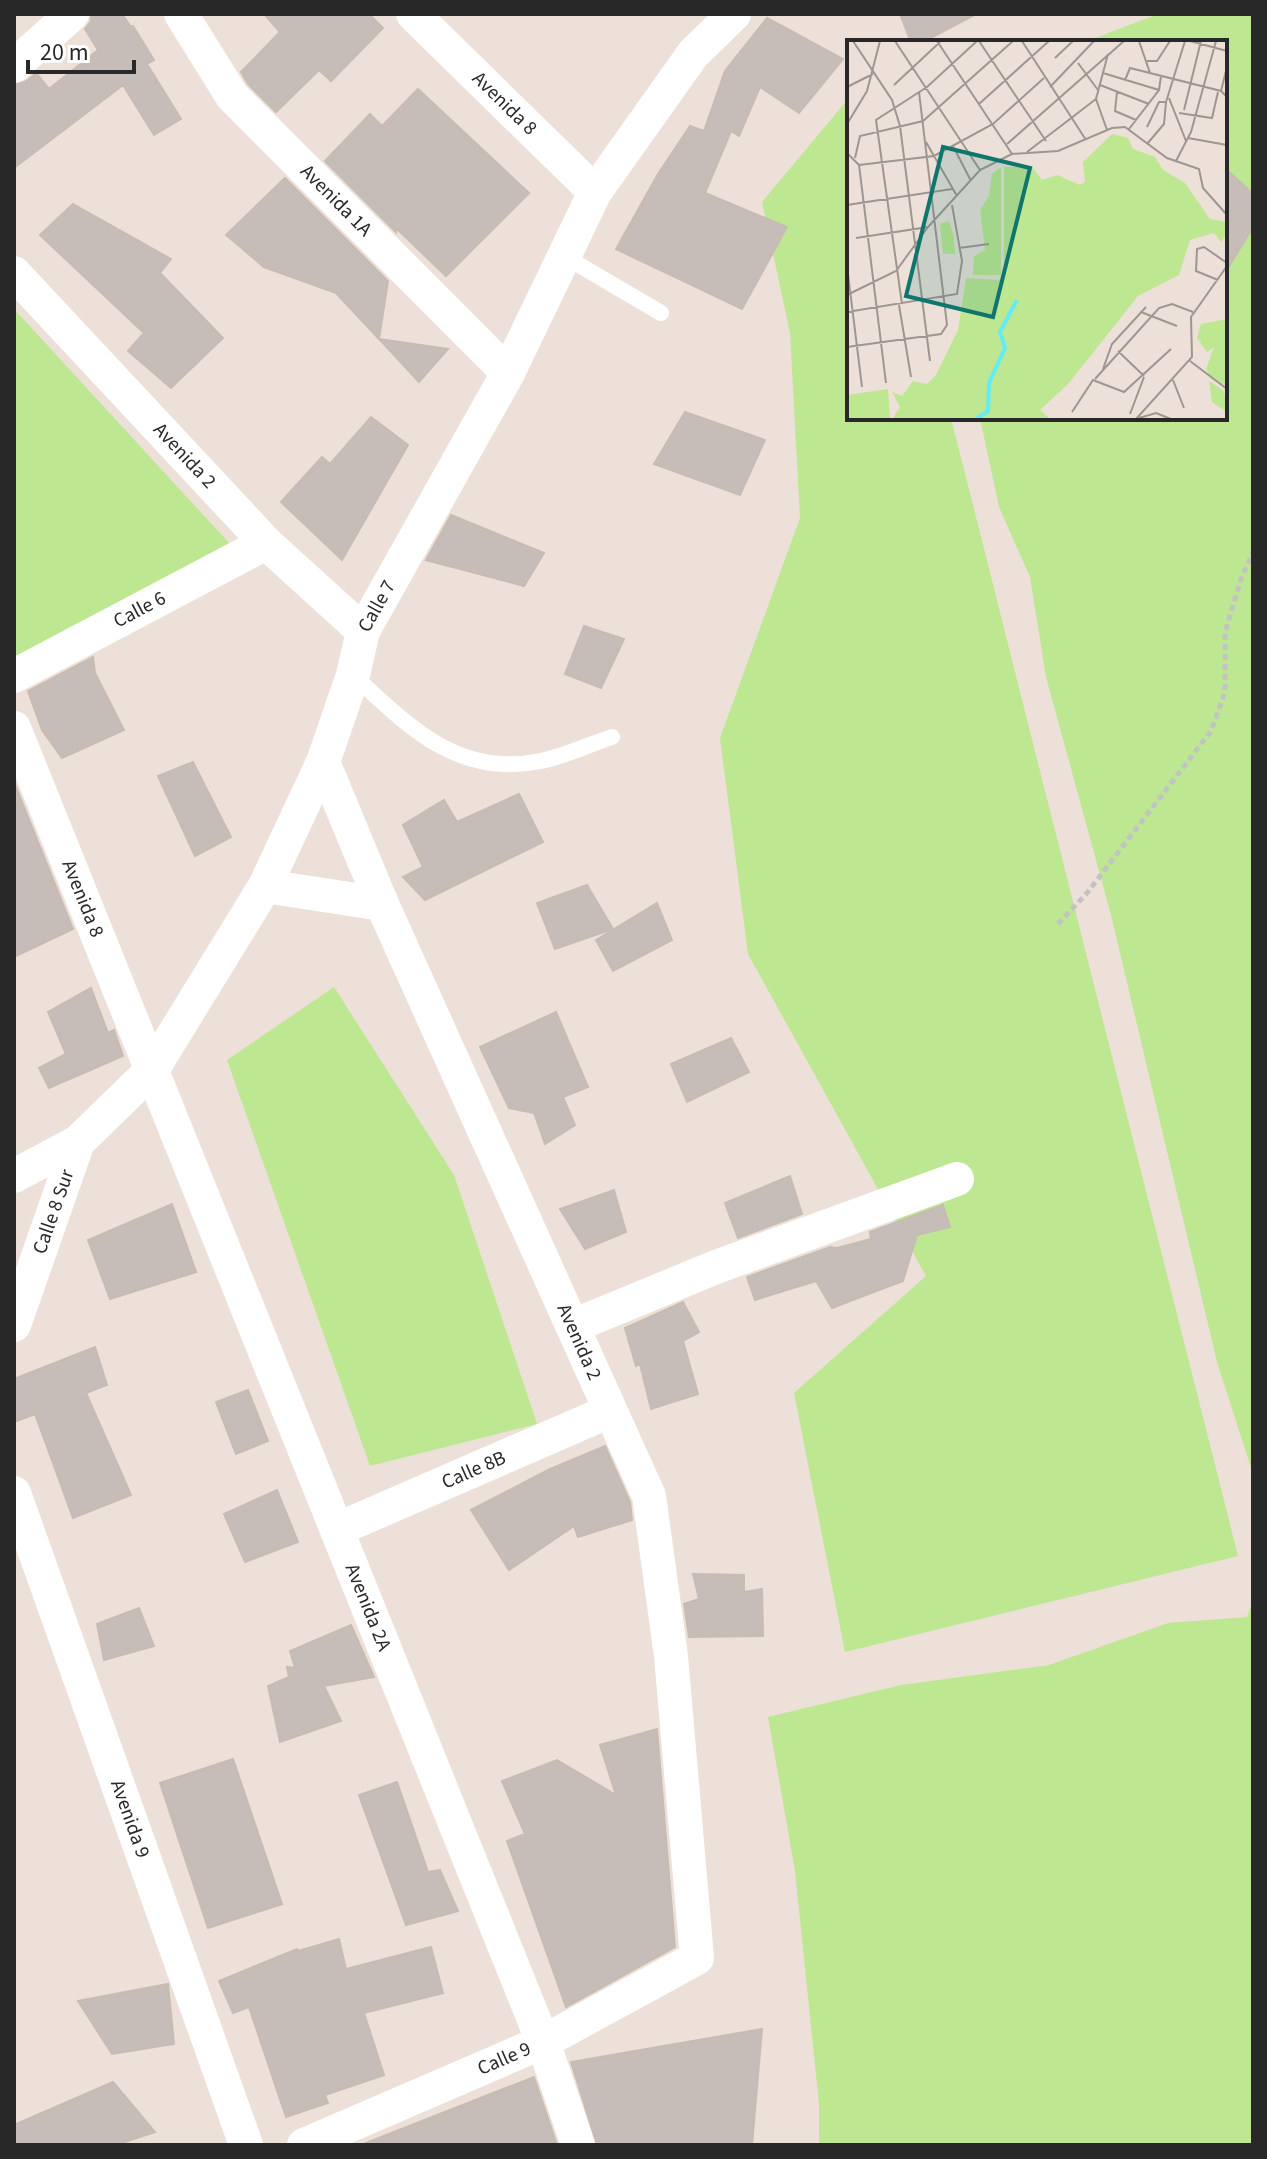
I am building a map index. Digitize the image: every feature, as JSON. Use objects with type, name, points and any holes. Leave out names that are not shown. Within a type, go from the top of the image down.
[{"type":"street","points":[[14,66],[72,14]]},
{"type":"street","name":"Avenida 1A","points":[[181,14],[232,96],[508,373]]},
{"type":"street","name":"Avenida 8","points":[[413,14],[595,192]]},
{"type":"street","name":"Calle 7","points":[[14,1176],[78,1142],[152,1070],[265,886],[323,762],[353,675],[363,631],[508,373],[595,192],[693,54],[734,14]]},
{"type":"street","name":"Avenida 2","points":[[14,273],[266,543],[363,631]]},
{"type":"street","name":"Calle 6","points":[[14,676],[266,543]]},
{"type":"street","name":"Avenida 8","points":[[14,728],[152,1070]]},
{"type":"street","name":"Avenida 2","points":[[323,762],[382,904],[649,1496],[671,1656],[697,1958]]},
{"type":"street","points":[[265,886],[382,904]]},
{"type":"street","name":"Avenida 2A","points":[[152,1070],[543,2042],[578,2145]]},
{"type":"street","name":"Calle 8 Sur","points":[[14,1325],[78,1142]]},
{"type":"street","points":[[573,1326],[716,1267],[957,1179]]},
{"type":"street","name":"Calle 8B","points":[[338,1529],[610,1411]]},
{"type":"street","name":"Avenida 9","points":[[14,1493],[246,2145]]},
{"type":"street","name":"Calle 9","points":[[304,2145],[543,2042],[697,1958]]},
{"type":"lane","points":[[564,256],[661,313]]},
{"type":"lane","points":[[353,675],[401,719],[445,750],[481,764],[540,761],[612,737]]},
{"type":"path","points":[[1058,924],[1087,893],[1211,731],[1225,692],[1225,632],[1241,579],[1253,552]]},
{"type":"green space","points":[[1158,14],[1253,14],[1253,1474],[1217,1362],[1111,915],[1046,677],[1030,577],[999,507],[980,420],[1227,420],[1227,40],[1090,40]]},
{"type":"green space","points":[[847,100],[847,420],[952,420],[1238,1556],[845,1652],[794,1393],[926,1276],[748,954],[720,738],[800,518],[790,333],[762,202]]},
{"type":"green space","points":[[14,309],[230,544],[14,663]]},
{"type":"green space","points":[[334,987],[454,1175],[537,1424],[370,1466],[227,1060]]},
{"type":"green space","points":[[1253,1600],[1253,2145],[819,2145],[819,2104],[795,1871],[768,1717],[901,1685],[1049,1665],[1168,1623],[1247,1617]]},
{"type":"building","points":[[91,14],[122,14],[133,26],[154,60],[147,64],[181,119],[154,135],[123,85],[14,168],[14,85],[27,81],[36,73],[49,89],[98,50],[85,29],[91,21]]},
{"type":"building","points":[[264,14],[369,14],[383,28],[331,81],[319,70],[276,112],[248,84],[241,72],[280,32]]},
{"type":"building","points":[[900,14],[976,14],[927,40],[910,40]]},
{"type":"building","points":[[767,18],[843,59],[799,113],[760,87],[739,136],[731,131],[705,193],[787,227],[742,309],[616,249],[658,174],[690,126],[704,131],[725,71]]},
{"type":"building","points":[[418,89],[529,193],[446,276],[396,228],[396,232],[325,161],[370,114],[382,126]]},
{"type":"building","points":[[1227,170],[1253,194],[1253,227],[1227,270]]},
{"type":"building","points":[[285,178],[388,281],[379,339],[336,293],[264,267],[226,235]]},
{"type":"building","points":[[73,204],[171,259],[160,273],[223,338],[171,388],[128,351],[144,333],[40,235]]},
{"type":"building","points":[[379,339],[448,349],[419,382]]},
{"type":"building","points":[[685,412],[765,440],[740,495],[654,464]]},
{"type":"building","points":[[371,417],[408,445],[342,560],[281,502],[322,457],[330,464]]},
{"type":"building","points":[[451,515],[544,553],[524,586],[426,560]]},
{"type":"building","points":[[584,626],[624,639],[601,688],[565,674]]},
{"type":"building","points":[[93,657],[95,673],[124,730],[62,758],[42,730],[28,691]]},
{"type":"building","points":[[193,762],[231,837],[195,856],[158,776]]},
{"type":"building","points":[[14,782],[73,929],[14,957]]},
{"type":"building","points":[[519,794],[543,842],[425,900],[403,877],[423,867],[403,825],[444,800],[457,822]]},
{"type":"building","points":[[587,885],[613,929],[555,949],[537,903]]},
{"type":"building","points":[[657,903],[672,940],[613,971],[596,940]]},
{"type":"building","points":[[91,988],[108,1033],[114,1030],[123,1056],[49,1088],[39,1068],[66,1054],[48,1012]]},
{"type":"building","points":[[556,1012],[588,1087],[563,1097],[575,1125],[545,1144],[534,1113],[509,1108],[480,1047]]},
{"type":"building","points":[[731,1038],[749,1072],[687,1102],[671,1064]]},
{"type":"building","points":[[790,1176],[802,1214],[738,1238],[725,1203]]},
{"type":"building","points":[[614,1190],[626,1232],[585,1249],[560,1209]]},
{"type":"building","points":[[172,1204],[196,1272],[110,1299],[88,1240]]},
{"type":"building","points":[[943,1205],[950,1227],[917,1235],[903,1281],[832,1308],[816,1281],[755,1300],[747,1277],[830,1247],[871,1239],[870,1232]]},
{"type":"building","points":[[683,1302],[699,1332],[683,1341],[698,1394],[651,1409],[640,1364],[636,1366],[625,1328]]},
{"type":"building","points":[[95,1347],[107,1385],[86,1393],[131,1495],[73,1518],[35,1414],[14,1422],[14,1379]]},
{"type":"building","points":[[248,1390],[268,1441],[236,1454],[216,1402]]},
{"type":"building","points":[[605,1446],[630,1502],[632,1520],[578,1537],[574,1526],[509,1570],[471,1510],[548,1470]]},
{"type":"building","points":[[277,1490],[298,1542],[245,1562],[224,1514]]},
{"type":"building","points":[[693,1574],[744,1575],[744,1592],[762,1589],[763,1636],[689,1637],[684,1604],[699,1599]]},
{"type":"building","points":[[139,1608],[154,1646],[104,1660],[97,1624]]},
{"type":"building","points":[[351,1625],[374,1677],[324,1686],[341,1721],[280,1742],[268,1686],[289,1677],[287,1667],[295,1668],[290,1651]]},
{"type":"building","points":[[657,1729],[675,1947],[566,2007],[507,1841],[525,1834],[502,1781],[557,1760],[616,1795],[600,1745]]},
{"type":"building","points":[[233,1759],[282,1904],[208,1928],[160,1783]]},
{"type":"building","points":[[397,1782],[428,1872],[440,1870],[458,1911],[406,1925],[359,1795]]},
{"type":"building","points":[[339,1939],[346,1969],[431,1947],[443,1993],[364,2013],[384,2075],[325,2095],[328,2103],[286,2117],[249,2007],[233,2013],[219,1981],[297,1949]]},
{"type":"building","points":[[168,1984],[174,2044],[112,2054],[78,2001]]},
{"type":"building","points":[[762,2029],[752,2145],[597,2145],[571,2062]]},
{"type":"building","points":[[534,2077],[557,2145],[366,2145],[366,2143]]},
{"type":"building","points":[[113,2082],[155,2132],[116,2145],[14,2145],[14,2125]]}]
